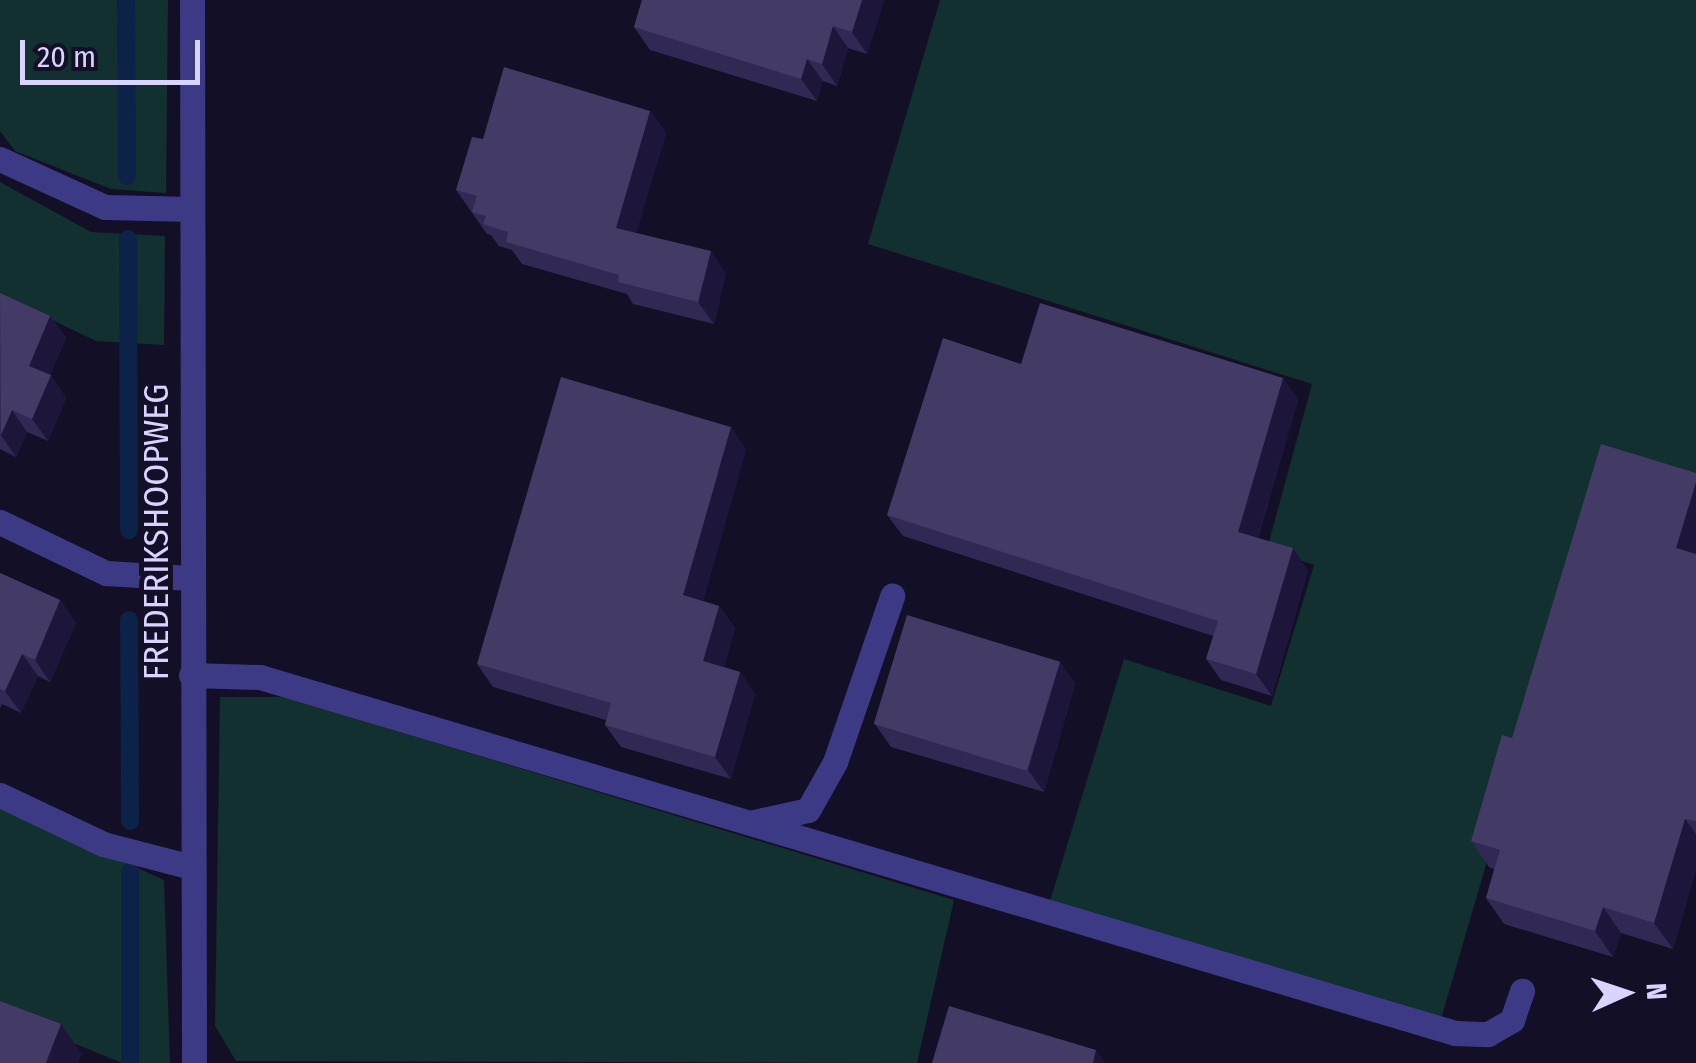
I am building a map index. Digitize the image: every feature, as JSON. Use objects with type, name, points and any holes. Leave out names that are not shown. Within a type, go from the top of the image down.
[{"type":"street","name":"FREDERIKSHOOPWEG","points":[[192,0],[190,578],[194,1063]]},
{"type":"street","points":[[0,159],[105,207],[191,209]]},
{"type":"street","points":[[0,522],[106,573],[190,578]]},
{"type":"street","points":[[749,823],[808,810],[835,762],[892,596]]},
{"type":"street","points":[[191,676],[260,677],[1455,1034],[1488,1034],[1512,1020],[1522,991]]},
{"type":"street","points":[[0,795],[102,844],[192,867]]},
{"type":"green space","points":[[0,0],[168,0],[166,193],[111,189],[15,151],[0,131]]},
{"type":"green space","points":[[940,0],[1696,0],[1696,486],[1605,457],[1441,1019],[1050,901],[1124,659],[1271,706],[1314,565],[1267,549],[1312,384],[868,244]]},
{"type":"green space","points":[[0,182],[91,232],[165,236],[164,345],[96,341],[0,295]]},
{"type":"green space","points":[[220,697],[284,697],[954,900],[917,1063],[236,1061],[215,1026]]},
{"type":"green space","points":[[0,806],[164,880],[170,1063],[122,1063],[0,1013]]},
{"type":"building","points":[[642,0],[862,0],[852,32],[833,26],[822,64],[807,59],[801,79],[634,27]]},
{"type":"building","points":[[504,67],[650,111],[616,228],[711,251],[698,302],[618,282],[619,275],[506,242],[508,232],[483,224],[486,216],[472,212],[477,196],[456,190],[472,137],[483,139]]},
{"type":"building","points":[[0,293],[50,316],[29,366],[51,375],[32,419],[12,410],[1,435]]},
{"type":"building","points":[[1040,303],[1283,378],[1238,532],[1293,548],[1256,674],[1206,659],[1218,621],[887,515],[943,338],[1021,364]]},
{"type":"building","points":[[561,377],[731,427],[683,595],[719,606],[703,661],[740,672],[715,757],[605,725],[611,703],[477,664]]},
{"type":"building","points":[[1601,444],[1696,473],[1676,548],[1696,554],[1696,821],[1685,819],[1654,923],[1603,907],[1595,931],[1486,898],[1500,850],[1471,841],[1502,735],[1512,738]]},
{"type":"building","points":[[0,573],[60,600],[35,660],[22,654],[5,691],[0,689]]},
{"type":"building","points":[[907,615],[1060,662],[1027,771],[874,724]]},
{"type":"building","points":[[0,1001],[61,1024],[46,1063],[0,1063]]},
{"type":"building","points":[[949,1006],[1096,1050],[1093,1063],[932,1063]]},
{"type":"waterway","points":[[126,0],[127,176]]},
{"type":"waterway","points":[[128,239],[129,530]]},
{"type":"waterway","points":[[129,620],[130,821]]},
{"type":"waterway","points":[[130,872],[130,1063]]}]
